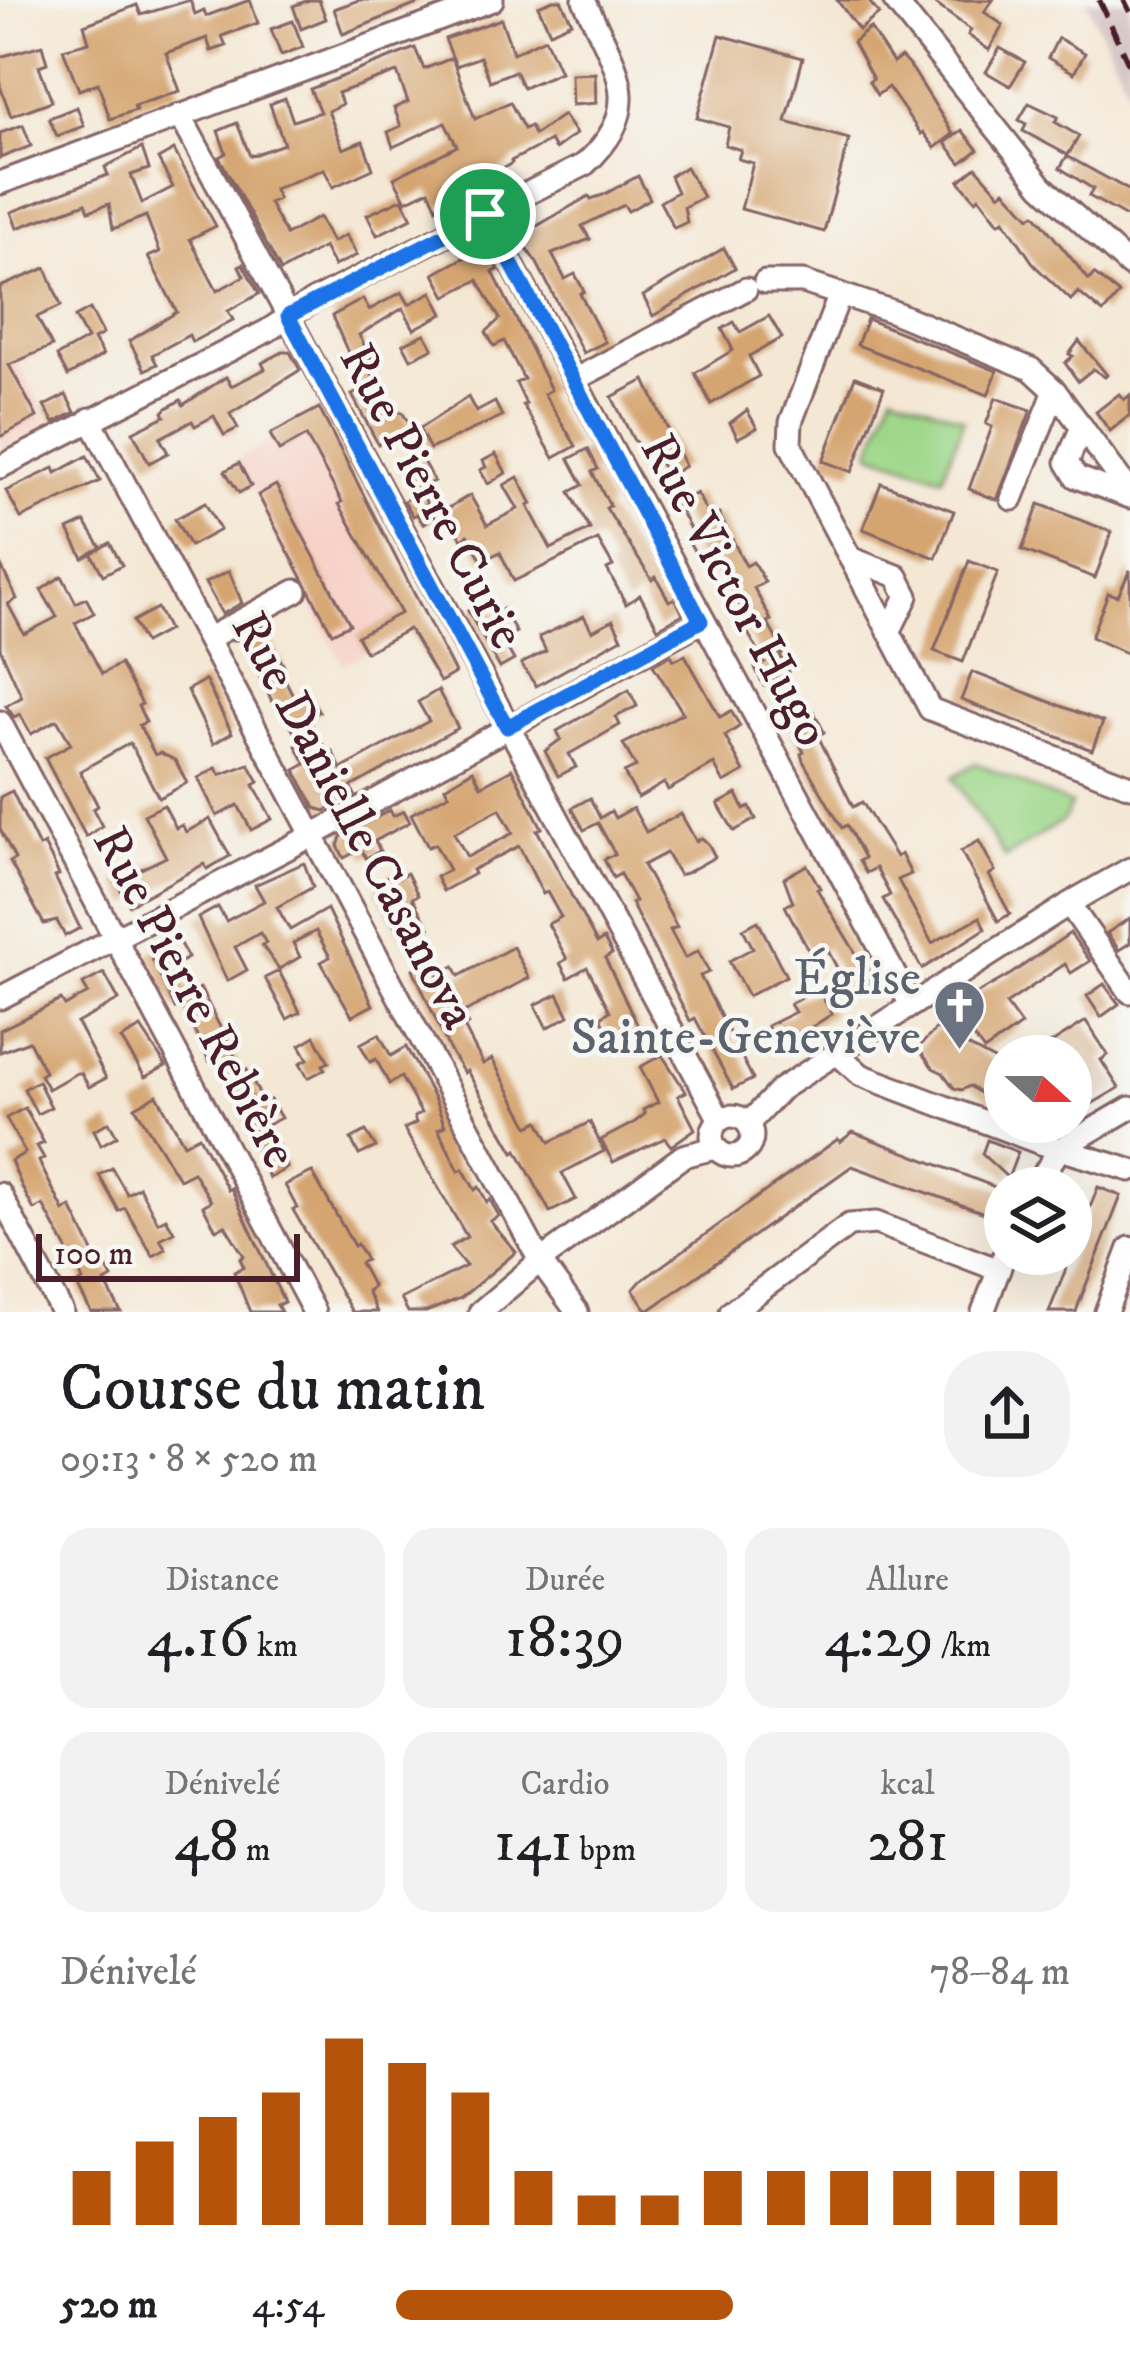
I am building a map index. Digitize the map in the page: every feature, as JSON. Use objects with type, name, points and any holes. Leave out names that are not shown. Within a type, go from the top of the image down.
[{"type":"street","points":[[0,183],[492,0]]},
{"type":"street","points":[[0,467],[584,165],[615,133],[623,107],[621,79],[584,0]]},
{"type":"street","points":[[893,0],[1042,186],[1130,266]]},
{"type":"street","name":"Rue Pierre Curie","points":[[180,115],[720,1120]]},
{"type":"street","name":"Rue Victor Hugo","points":[[485,214],[910,1005]]},
{"type":"street","points":[[574,380],[756,285],[803,282],[1031,369],[1055,391],[1130,494]]},
{"type":"street","points":[[840,294],[791,422],[790,444],[930,709],[1130,786]]},
{"type":"street","points":[[1012,499],[1055,391]]},
{"type":"street","name":"Rue Danielle Casanova","points":[[90,419],[540,1261],[577,1312]]},
{"type":"street","points":[[1082,427],[1067,462],[1076,478],[1130,494]]},
{"type":"street","points":[[850,558],[897,576],[907,596],[889,632]]},
{"type":"street","points":[[209,638],[296,591]]},
{"type":"street","points":[[0,998],[315,834],[701,621]]},
{"type":"street","name":"Rue Pierre Rebière","points":[[0,722],[314,1312]]},
{"type":"street","points":[[748,1124],[781,1089],[1130,868]]},
{"type":"street","points":[[1069,904],[1130,992]]},
{"type":"street","points":[[839,1055],[861,1075],[1130,1170]]},
{"type":"street","points":[[1048,1167],[1060,1149],[1130,1108]]},
{"type":"street","points":[[480,1312],[540,1261],[683,1156],[715,1148],[730,1157],[742,1154],[751,1144],[748,1124],[738,1117],[720,1120],[712,1130],[715,1148]]},
{"type":"street","points":[[0,1194],[62,1312]]},
{"type":"street","points":[[731,1312],[849,1225],[876,1223],[984,1256]]},
{"type":"street","points":[[1108,1312],[1130,1248]]},
{"type":"street","points":[[983,1312],[997,1275]]},
{"type":"shaded area","points":[[1086,0],[1130,0],[1130,93]]},
{"type":"shaded area","points":[[0,326],[51,426],[0,453]]},
{"type":"shaded area","points":[[302,425],[408,631],[343,665],[237,459]]},
{"type":"green space","points":[[893,392],[964,419],[942,477],[870,452]]},
{"type":"green space","points":[[976,763],[1071,805],[1064,820],[1005,858],[953,777]]},
{"type":"building","points":[[190,0],[195,14],[204,10],[206,16],[250,0],[258,23],[222,36],[226,46],[211,51],[207,38],[166,53],[180,91],[110,119],[98,83],[79,90],[63,49],[89,42],[84,25],[137,5],[141,15]]},
{"type":"building","points":[[319,0],[326,19],[301,29],[293,6]]},
{"type":"building","points":[[359,0],[425,1],[343,34],[334,9]]},
{"type":"building","points":[[561,0],[572,22],[550,32],[538,6]]},
{"type":"building","points":[[837,0],[868,0],[879,14],[859,30]]},
{"type":"building","points":[[930,0],[993,0],[984,12],[1003,25],[989,50],[968,35],[971,30]]},
{"type":"building","points":[[501,19],[513,53],[545,38],[560,72],[523,88],[515,71],[490,81],[480,57],[456,66],[445,39]]},
{"type":"building","points":[[293,21],[303,47],[281,55],[271,29]]},
{"type":"building","points":[[870,28],[893,63],[901,57],[913,70],[953,134],[935,148],[888,87],[877,95],[869,82],[873,79],[853,42]]},
{"type":"building","points":[[720,35],[803,58],[786,122],[849,139],[824,232],[741,209],[753,163],[738,159],[741,150],[725,145],[729,127],[697,118]]},
{"type":"building","points":[[1058,38],[1085,53],[1074,73],[1048,58]]},
{"type":"building","points":[[42,45],[47,63],[39,66],[52,101],[11,116],[0,86],[0,57]]},
{"type":"building","points":[[415,48],[424,69],[452,58],[475,119],[510,102],[524,129],[530,126],[534,135],[563,115],[576,134],[555,149],[550,141],[511,161],[437,208],[429,190],[406,201],[394,178],[457,146],[445,123],[393,147],[388,132],[401,126],[394,108],[408,102],[397,72],[338,93],[342,104],[328,111],[343,149],[363,141],[373,169],[333,187],[324,169],[274,189],[278,199],[269,203],[286,235],[319,217],[332,242],[346,235],[357,255],[334,266],[324,247],[281,271],[219,157],[226,153],[218,131],[237,123],[250,156],[284,144],[270,104],[285,98],[293,121],[320,112],[310,89]]},
{"type":"building","points":[[1000,48],[1025,62],[1010,86],[986,72]]},
{"type":"building","points":[[595,73],[596,103],[572,105],[571,74]]},
{"type":"building","points":[[1029,103],[1058,117],[1055,122],[1079,136],[1068,155],[1023,131],[1026,124],[1019,120]]},
{"type":"building","points":[[77,107],[84,126],[57,136],[49,118]]},
{"type":"building","points":[[23,125],[31,146],[0,158],[0,133]]},
{"type":"building","points":[[962,130],[978,150],[961,163],[945,143]]},
{"type":"building","points":[[142,148],[149,169],[131,175],[142,203],[173,187],[158,159],[174,150],[216,226],[190,239],[217,291],[244,276],[239,266],[243,264],[259,294],[228,311],[233,320],[192,342],[189,335],[152,355],[157,364],[145,370],[129,341],[177,312],[148,257],[160,252],[146,216],[113,229],[109,204],[89,211],[86,203],[17,228],[11,212],[108,175],[105,167]]},
{"type":"building","points":[[1067,156],[1130,191],[1130,219],[1089,196],[1093,189],[1060,168]]},
{"type":"building","points":[[686,167],[703,197],[684,207],[687,222],[674,228],[660,202],[677,192],[670,176]]},
{"type":"building","points":[[976,167],[1000,194],[1005,190],[1030,217],[1035,214],[1089,280],[1094,274],[1119,294],[1103,313],[1078,292],[1071,300],[1035,266],[1004,220],[999,223],[959,181]]},
{"type":"building","points":[[638,176],[650,199],[628,211],[624,205],[582,226],[590,239],[552,254],[565,279],[575,274],[605,342],[583,353],[537,263],[518,237],[589,196],[603,195]]},
{"type":"building","points":[[402,199],[412,218],[377,235],[367,215]]},
{"type":"building","points":[[478,238],[498,270],[493,272],[551,390],[544,394],[576,446],[554,458],[523,405],[516,383],[524,379],[504,341],[494,346],[486,332],[500,319],[478,280],[446,296],[434,274],[471,254],[466,245]]},
{"type":"building","points":[[724,248],[735,268],[653,316],[643,296]]},
{"type":"building","points":[[46,268],[61,306],[37,317],[52,346],[9,365],[37,417],[0,437],[0,287]]},
{"type":"building","points":[[402,292],[409,304],[432,292],[443,314],[414,329],[403,308],[359,335],[392,413],[402,412],[411,427],[378,444],[352,395],[364,389],[332,316],[363,299],[369,310]]},
{"type":"building","points":[[90,309],[103,334],[94,339],[103,355],[68,376],[57,356],[87,339],[75,317]]},
{"type":"building","points":[[769,316],[782,338],[749,356],[759,376],[711,404],[695,373],[733,350],[722,329],[734,322],[740,332]]},
{"type":"building","points":[[867,319],[997,371],[988,395],[857,345]]},
{"type":"building","points":[[425,334],[433,348],[411,359],[403,344]]},
{"type":"building","points":[[1079,341],[1105,377],[1093,369],[1078,381],[1065,363]]},
{"type":"building","points":[[290,352],[300,370],[230,414],[238,428],[224,435],[214,416],[195,426],[192,421],[160,438],[168,453],[149,463],[133,432],[226,377],[231,386],[265,369],[262,363]]},
{"type":"building","points":[[855,377],[884,388],[852,472],[823,461]]},
{"type":"building","points":[[645,380],[685,466],[668,476],[649,446],[642,450],[633,439],[612,397]]},
{"type":"building","points":[[1119,394],[1124,400],[1130,395],[1130,415],[1110,431],[1096,412]]},
{"type":"building","points":[[66,395],[75,412],[54,423],[44,406]]},
{"type":"building","points":[[468,397],[476,412],[495,402],[502,416],[430,449],[419,429]]},
{"type":"building","points":[[996,398],[1031,410],[997,500],[969,489],[992,427],[986,424]]},
{"type":"building","points":[[319,408],[455,673],[440,682],[409,629],[366,652],[357,636],[401,613],[306,436],[279,451],[270,434]]},
{"type":"building","points":[[747,410],[757,428],[738,438],[730,423]]},
{"type":"building","points":[[588,449],[598,469],[592,472],[610,506],[606,508],[652,580],[656,577],[669,601],[675,598],[683,614],[658,628],[640,595],[626,604],[598,540],[514,581],[500,552],[482,561],[468,535],[462,539],[445,510],[470,495],[487,525],[518,509],[504,485],[518,477],[551,549],[590,529],[570,492],[583,485],[569,459]]},
{"type":"building","points":[[496,454],[506,473],[488,484],[480,470],[486,467],[483,461]]},
{"type":"building","points":[[87,456],[100,481],[21,518],[6,491]]},
{"type":"building","points":[[421,458],[434,481],[413,492],[400,468]]},
{"type":"building","points":[[239,463],[251,486],[239,493],[225,471]]},
{"type":"building","points":[[881,483],[954,511],[936,558],[863,529]]},
{"type":"building","points":[[276,485],[350,624],[332,633],[258,495]]},
{"type":"building","points":[[421,492],[434,517],[423,524],[404,501]]},
{"type":"building","points":[[697,493],[710,519],[719,514],[746,566],[753,562],[765,582],[754,588],[789,672],[764,686],[755,668],[765,663],[736,612],[742,609],[717,562],[709,553],[698,558],[687,538],[693,535],[677,504]]},
{"type":"building","points":[[205,503],[220,530],[190,546],[175,519]]},
{"type":"building","points":[[1039,504],[1112,532],[1095,578],[1022,550]]},
{"type":"building","points":[[85,522],[101,548],[83,558],[68,530]]},
{"type":"building","points":[[110,543],[122,565],[103,575],[91,553]]},
{"type":"building","points":[[969,561],[998,572],[963,662],[934,651]]},
{"type":"building","points":[[0,564],[17,599],[8,604],[24,634],[57,617],[41,590],[62,576],[76,603],[86,598],[94,613],[75,623],[102,674],[120,664],[142,704],[138,706],[146,722],[139,725],[155,755],[175,760],[187,783],[159,798],[130,743],[80,771],[98,806],[93,809],[102,826],[86,837],[45,758],[71,744],[57,720],[31,734],[20,714],[14,717],[6,706],[22,697],[0,648]]},
{"type":"building","points":[[1130,570],[1130,655],[1091,637],[1108,593],[1118,596]]},
{"type":"building","points":[[229,571],[242,603],[222,614],[205,583]]},
{"type":"building","points":[[489,601],[495,614],[503,609],[516,632],[502,639],[514,660],[500,668],[468,611]]},
{"type":"building","points":[[157,608],[168,630],[144,643],[133,621]]},
{"type":"building","points":[[584,616],[592,631],[613,620],[622,638],[536,686],[521,664],[546,651],[539,637]]},
{"type":"building","points":[[262,626],[295,699],[308,692],[319,712],[308,718],[341,769],[429,721],[418,702],[438,690],[458,728],[351,787],[355,795],[325,811],[315,808],[295,770],[306,764],[296,746],[300,743],[237,640]]},
{"type":"building","points":[[671,655],[674,660],[685,655],[720,717],[731,711],[740,726],[725,736],[744,772],[724,783],[714,764],[668,790],[664,783],[638,798],[624,773],[636,767],[623,744],[683,713],[653,665]]},
{"type":"building","points":[[972,672],[1103,722],[1092,750],[961,700]]},
{"type":"building","points":[[205,680],[232,733],[213,744],[187,690]]},
{"type":"building","points":[[629,690],[637,706],[616,717],[620,725],[569,754],[576,767],[558,776],[545,751],[561,739],[557,731]]},
{"type":"building","points":[[800,698],[824,732],[818,736],[853,807],[862,802],[896,857],[901,854],[911,874],[898,880],[932,943],[980,917],[985,929],[922,969],[883,899],[890,895],[876,868],[866,873],[859,861],[864,858],[847,825],[842,828],[803,761],[804,752],[781,708]]},
{"type":"building","points":[[249,764],[272,819],[251,830],[238,805],[217,816],[198,778],[216,768],[220,775]]},
{"type":"building","points":[[512,769],[578,908],[597,943],[604,939],[612,954],[605,958],[639,1028],[620,1038],[615,1029],[608,1032],[601,1017],[610,1011],[587,967],[568,978],[560,963],[567,959],[548,924],[561,917],[547,892],[543,894],[519,846],[443,891],[436,877],[449,870],[435,844],[428,847],[411,814],[449,794],[445,787],[473,770],[481,786]],"holes":[[[500,809],[513,833],[467,857],[454,833]]]},
{"type":"building","points":[[12,791],[39,847],[44,844],[53,862],[59,875],[55,877],[80,928],[65,936],[57,921],[44,924],[10,862],[15,859],[0,829],[0,797]]},
{"type":"building","points":[[737,794],[756,819],[734,831],[718,804]]},
{"type":"building","points":[[590,798],[600,818],[611,811],[615,818],[633,808],[646,832],[681,814],[696,841],[702,838],[709,845],[715,857],[686,873],[679,875],[666,853],[643,865],[677,927],[670,930],[685,958],[698,951],[709,972],[700,976],[753,1079],[733,1089],[695,1018],[690,1021],[631,903],[635,901],[620,874],[613,878],[604,859],[615,854],[598,823],[584,830],[572,808]]},
{"type":"building","points":[[164,805],[176,828],[182,825],[186,832],[210,819],[230,856],[207,869],[204,864],[129,905],[116,881],[166,857],[144,815]]},
{"type":"building","points":[[390,810],[393,816],[404,811],[410,822],[375,841],[380,851],[366,858],[361,849],[344,858],[338,846],[341,837]]},
{"type":"building","points":[[979,841],[995,871],[989,875],[1010,914],[998,921],[961,851]]},
{"type":"building","points":[[304,863],[313,887],[277,907],[290,930],[327,909],[373,1005],[352,1016],[321,962],[330,957],[316,931],[293,943],[300,957],[279,969],[262,945],[266,943],[260,933],[235,947],[247,970],[227,981],[198,918],[218,907],[226,921],[264,901],[255,885]]},
{"type":"building","points":[[807,865],[875,985],[850,992],[826,947],[811,955],[785,906],[793,902],[784,878]]},
{"type":"building","points":[[393,873],[396,879],[407,873],[418,895],[412,898],[429,928],[406,941],[375,890],[381,887],[378,882]]},
{"type":"building","points":[[1130,918],[1130,943],[1119,950],[1107,933]]},
{"type":"building","points":[[758,921],[786,976],[748,996],[729,961],[753,948],[743,929]]},
{"type":"building","points":[[174,933],[188,958],[176,965],[190,993],[200,988],[243,1072],[247,1070],[264,1103],[270,1100],[281,1118],[265,1126],[287,1168],[269,1178],[242,1115],[246,1113],[213,1059],[209,1061],[182,1005],[175,1008],[149,953]]},
{"type":"building","points":[[1070,933],[1090,961],[1071,973],[1065,964],[1006,1004],[1021,1025],[1007,1035],[984,1035],[984,1051],[949,1004],[1011,974]]},
{"type":"building","points":[[513,947],[529,978],[462,1013],[468,1024],[464,1027],[483,1064],[492,1059],[529,1126],[539,1121],[550,1142],[590,1122],[604,1151],[562,1173],[576,1199],[550,1212],[517,1150],[514,1152],[467,1071],[450,1051],[413,969],[431,960],[438,975],[454,966],[459,976]]},
{"type":"building","points":[[279,971],[300,1012],[287,1019],[265,978]]},
{"type":"building","points":[[104,973],[119,1000],[77,1023],[106,1078],[89,1087],[77,1073],[48,1089],[29,1041],[0,1052],[0,1030],[61,1000],[65,1006],[88,993],[83,984]]},
{"type":"building","points":[[1104,984],[1119,1004],[1101,1017],[1087,996]]},
{"type":"building","points":[[818,989],[832,1014],[779,1048],[767,1026],[795,1012],[790,1004]]},
{"type":"building","points":[[558,994],[569,1016],[547,1028],[535,1005]]},
{"type":"building","points":[[1086,1021],[1108,1055],[1101,1060],[1119,1088],[1092,1104],[1092,1035],[1064,1035]]},
{"type":"building","points":[[141,1028],[166,1066],[145,1077],[121,1039]]},
{"type":"building","points":[[936,1029],[984,1055],[984,1096],[970,1086],[954,1088],[918,1048]]},
{"type":"building","points":[[379,1034],[391,1056],[406,1047],[434,1098],[445,1126],[438,1129],[459,1171],[463,1169],[475,1190],[479,1187],[490,1200],[499,1216],[490,1221],[516,1252],[461,1298],[426,1312],[408,1312],[401,1299],[466,1266],[450,1247],[467,1237],[404,1129],[416,1123],[414,1117],[421,1113],[401,1077],[389,1084],[376,1059],[370,1062],[360,1044]]},
{"type":"building","points":[[315,1036],[329,1062],[308,1078],[300,1063],[308,1059],[300,1045]]},
{"type":"building","points":[[662,1055],[686,1092],[678,1096],[695,1129],[671,1146],[665,1138],[613,1162],[601,1140],[635,1122],[645,1114],[643,1110],[658,1102],[640,1067]]},
{"type":"building","points":[[38,1081],[51,1107],[37,1114],[24,1089]]},
{"type":"building","points":[[157,1095],[184,1144],[199,1136],[228,1190],[231,1188],[284,1302],[277,1305],[281,1312],[250,1312],[234,1272],[244,1267],[240,1259],[244,1256],[225,1225],[216,1230],[203,1206],[211,1201],[193,1172],[179,1179],[135,1107]]},
{"type":"building","points":[[25,1108],[44,1143],[37,1146],[44,1158],[39,1161],[42,1168],[64,1211],[71,1207],[98,1262],[102,1259],[112,1278],[105,1282],[121,1312],[91,1312],[77,1285],[83,1281],[79,1272],[43,1205],[34,1210],[23,1189],[11,1161],[25,1153],[6,1118]]},
{"type":"building","points":[[109,1122],[117,1136],[101,1145],[94,1130]]},
{"type":"building","points":[[366,1131],[376,1147],[359,1155],[351,1139]]},
{"type":"building","points":[[853,1132],[984,1183],[984,1213],[852,1166],[648,1311],[633,1290],[641,1281],[838,1139]]},
{"type":"building","points":[[986,1143],[1018,1152],[1012,1167],[996,1167],[982,1154]]},
{"type":"building","points":[[112,1168],[127,1194],[139,1187],[158,1222],[166,1218],[174,1232],[160,1239],[166,1249],[153,1256],[125,1208],[119,1211],[99,1175]]},
{"type":"building","points":[[312,1172],[366,1260],[360,1263],[373,1287],[367,1291],[377,1312],[352,1312],[293,1210],[297,1208],[285,1185]]},
{"type":"building","points":[[1098,1187],[1121,1196],[1092,1271],[1092,1202]]},
{"type":"building","points":[[1064,1275],[1090,1275],[1076,1312],[1049,1312]]},
{"type":"railway","points":[[1099,0],[1130,66]]},
{"type":"railway","points":[[1124,0],[1130,12]]},
{"type":"place","name":"Église Sainte-Geneviève","points":[[960,1051]]},
{"type":"route","points":[[485,214],[701,621],[507,727],[288,316],[485,214]]}]
